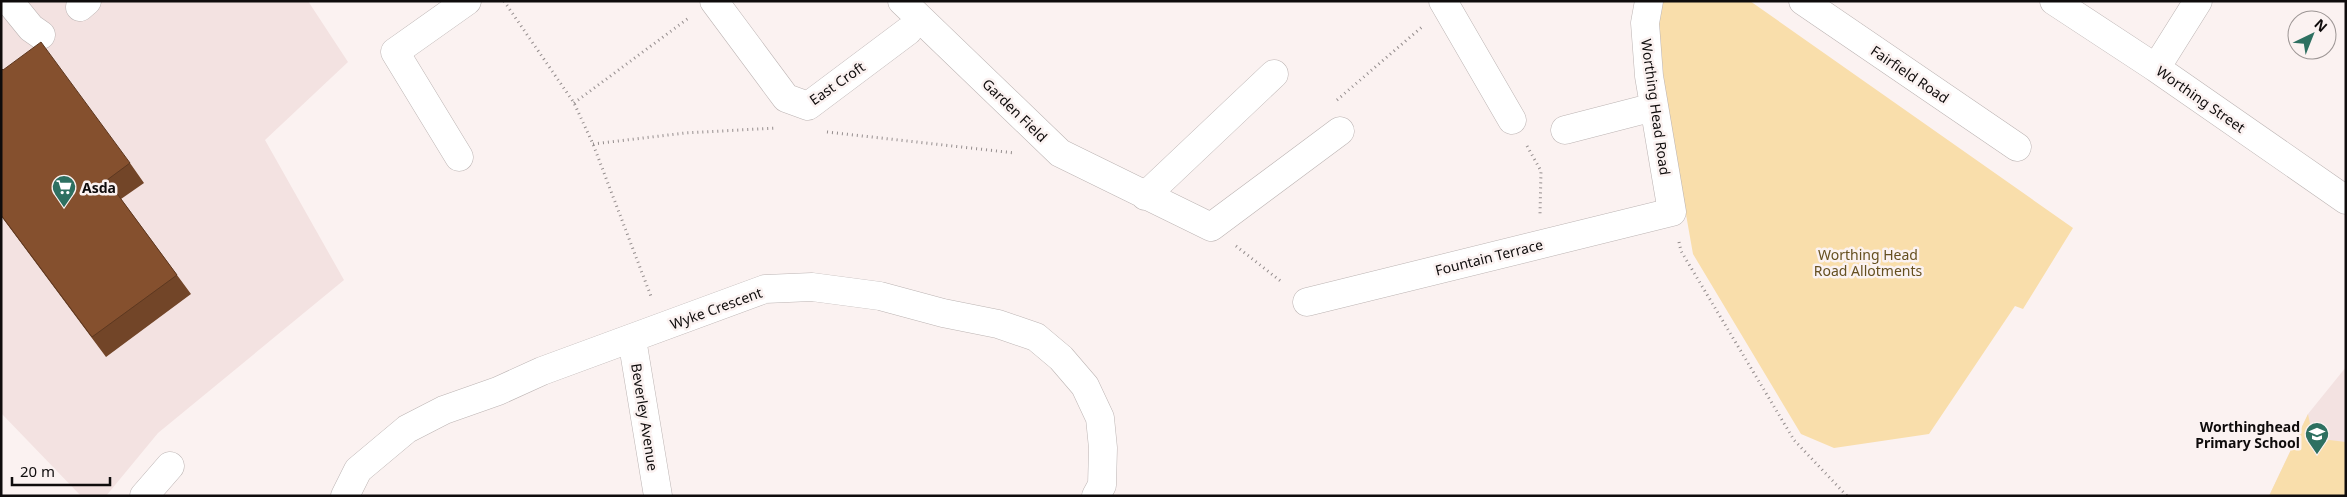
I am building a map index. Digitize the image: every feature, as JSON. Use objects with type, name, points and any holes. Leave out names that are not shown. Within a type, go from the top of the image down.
[{"type":"street","points":[[9,1],[30,28],[41,35]]},
{"type":"street","points":[[459,157],[395,52],[467,1]]},
{"type":"street","name":"Garden Field","points":[[902,1],[1060,153],[1211,227]]},
{"type":"street","name":"Worthing Head Road","points":[[1649,1],[1645,24],[1649,76],[1672,212]]},
{"type":"street","name":"Fairfield Road","points":[[1803,1],[2017,147]]},
{"type":"street","name":"Worthing Street","points":[[2054,1],[2156,68],[2346,200]]},
{"type":"street","points":[[2156,68],[2198,1]]},
{"type":"street","points":[[1445,4],[1512,120]]},
{"type":"street","name":"East Croft","points":[[705,7],[786,98],[808,106],[908,31]]},
{"type":"street","points":[[1145,196],[1274,74]]},
{"type":"street","points":[[1565,130],[1654,107]]},
{"type":"street","points":[[1211,227],[1340,131]]},
{"type":"street","name":"Fountain Terrace","points":[[1307,302],[1672,212]]},
{"type":"street","name":"Wyke Crescent","points":[[345,496],[358,470],[407,429],[444,410],[498,391],[542,371],[764,289],[812,287],[880,296],[943,313],[998,324],[1036,337],[1061,358],[1086,386],[1100,418],[1103,448],[1102,485],[1096,496]]},
{"type":"street","name":"Beverley Avenue","points":[[632,339],[658,496]]},
{"type":"street","points":[[144,496],[170,466]]},
{"type":"path","points":[[504,1],[574,103],[592,144],[662,327]]},
{"type":"path","points":[[1340,131],[1331,105],[1445,4]]},
{"type":"path","points":[[574,103],[705,7]]},
{"type":"path","points":[[1512,120],[1541,171],[1540,244]]},
{"type":"path","points":[[592,144],[684,133],[784,128]]},
{"type":"path","points":[[821,131],[1004,152],[1065,156]]},
{"type":"path","points":[[1672,212],[1681,250],[1794,440],[1847,496]]},
{"type":"path","points":[[1211,227],[1307,302]]},
{"type":"shaded area","points":[[1,1],[308,1],[348,62],[265,140],[344,280],[158,433],[106,496],[81,496],[1,413]]},
{"type":"shaded area","name":"Worthinghead Primary School","points":[[2346,367],[2346,496],[2269,496],[2308,414]]},
{"type":"green space","name":"Worthing Head Road Allotments","points":[[1660,1],[1750,1],[2073,228],[2023,309],[2015,306],[1929,434],[1834,448],[1801,434],[1693,254],[1665,96],[1658,16]]},
{"type":"green space","name":"Worthinghead Primary School","points":[[2308,414],[2313,438],[2346,442],[2346,496],[2269,496]]},
{"type":"building","name":"Asda","points":[[41,42],[130,163],[107,180],[177,275],[92,337],[1,215],[1,68],[3,70]]},
{"type":"place","name":"Asda","points":[[64,208]]},
{"type":"place","name":"Worthinghead Primary School","points":[[2317,455]]}]
